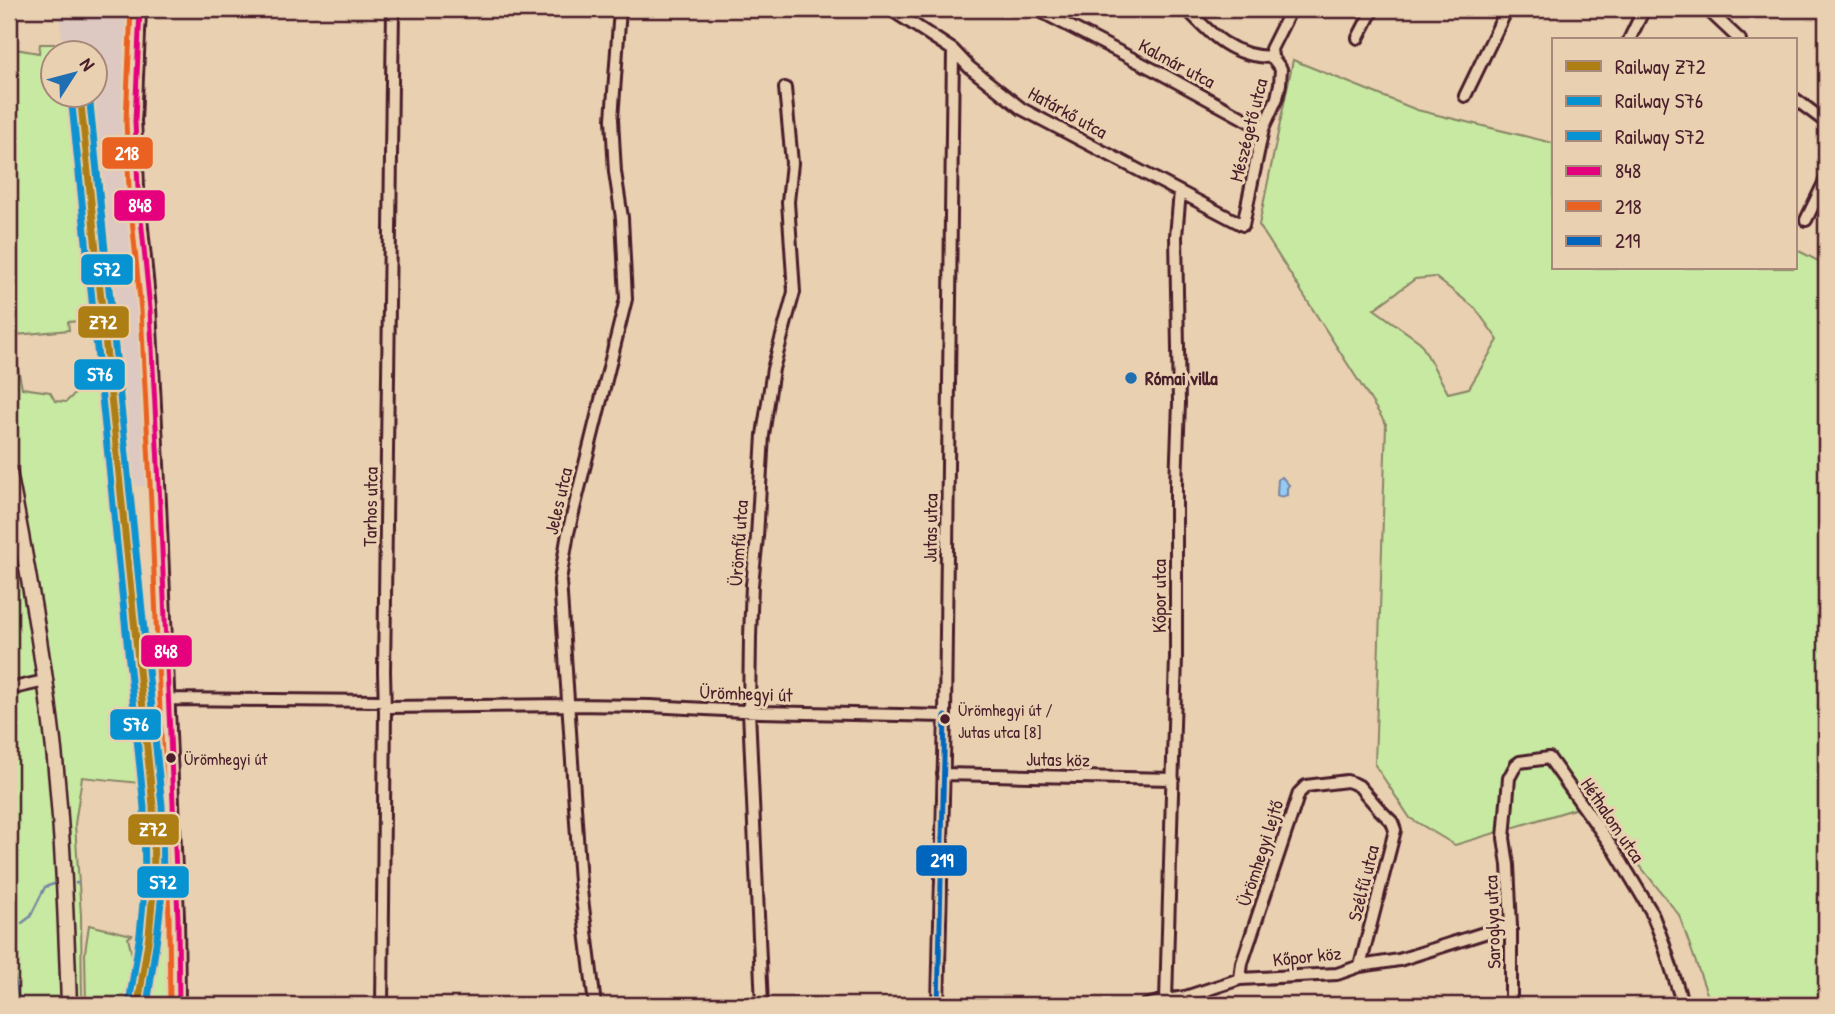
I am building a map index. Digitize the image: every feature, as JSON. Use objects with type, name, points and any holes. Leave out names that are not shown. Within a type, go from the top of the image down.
[{"type":"main road","points":[[9,472],[36,616],[54,750],[69,1005]]},
{"type":"street","points":[[140,9],[135,121],[138,188],[150,309],[169,699],[179,1005]]},
{"type":"street","name":"Tarhos utca","points":[[382,1005],[393,9]]},
{"type":"street","name":"Jeles utca","points":[[595,1005],[580,882],[561,605],[561,568],[626,299],[622,218],[615,172],[612,119],[620,9]]},
{"type":"street","name":"Határkő utca","points":[[890,9],[953,50],[977,74],[1021,109],[1243,225]]},
{"type":"street","name":"Kalmár utca","points":[[1036,9],[1263,129]]},
{"type":"street","points":[[1187,9],[1225,44],[1252,54],[1272,57]]},
{"type":"street","name":"Mészégető utca","points":[[1243,225],[1263,129],[1277,98],[1280,84],[1280,69],[1270,49],[1291,9]]},
{"type":"street","points":[[1358,38],[1373,9]]},
{"type":"street","points":[[1465,96],[1507,9]]},
{"type":"street","points":[[1630,38],[1644,9]]},
{"type":"street","points":[[1707,9],[1738,38]]},
{"type":"street","name":"Jutas utca","points":[[938,1005],[945,716],[953,50]]},
{"type":"street","name":"Ürömfű utca","points":[[762,1005],[750,711],[752,585],[763,435],[774,369],[793,292],[788,202],[792,163],[785,88]]},
{"type":"street","points":[[1797,100],[1826,122]]},
{"type":"street","points":[[1806,220],[1826,179]]},
{"type":"street","name":"Kőpor utca","points":[[1166,1000],[1177,592],[1175,484],[1180,403],[1176,236],[1181,192]]},
{"type":"street","points":[[9,690],[45,681]]},
{"type":"street","name":"Ürömhegyi út","points":[[169,699],[382,701],[389,707],[650,706],[945,716]]},
{"type":"street","name":"Héthalom utca","points":[[1504,838],[1509,778],[1513,770],[1520,762],[1549,758],[1615,851],[1651,911],[1683,1005]]},
{"type":"street","name":"Jutas köz","points":[[943,774],[1173,779]]},
{"type":"street","name":"Ürömhegyi lejtő","points":[[1240,979],[1242,963],[1298,793],[1306,786],[1347,780],[1353,783]]},
{"type":"street","name":"Szélfű utca","points":[[1353,783],[1359,786],[1392,822],[1395,830],[1360,966]]},
{"type":"street","name":"Saroglya utca","points":[[1504,838],[1511,927],[1511,1005]]},
{"type":"street","name":"Kőpor köz","points":[[1146,1005],[1185,997],[1240,979],[1337,974],[1360,966],[1399,960],[1503,926],[1511,927]]},
{"type":"shaded area","points":[[58,9],[128,9],[123,64],[152,486],[134,486],[130,490],[124,490],[149,717],[162,896],[160,930],[147,1005],[128,1005],[140,932],[143,890],[139,783],[101,392],[69,108],[108,108],[108,38],[62,38]]},
{"type":"green space","points":[[9,48],[38,53],[38,108],[69,108],[93,320],[68,322],[69,330],[16,335],[16,359],[22,388],[50,392],[55,401],[66,402],[84,385],[101,392],[139,783],[82,777],[75,824],[81,915],[82,1005],[9,1005]]},
{"type":"green space","points":[[1293,60],[1417,110],[1552,143],[1552,270],[1797,270],[1797,250],[1826,265],[1826,1005],[1711,1005],[1679,915],[1591,804],[1455,845],[1410,818],[1375,765],[1386,424],[1259,225]],"holes":[[[1435,277],[1475,308],[1498,340],[1469,388],[1448,393],[1420,342],[1374,309],[1415,279]]]},
{"type":"green space","points":[[161,699],[167,777],[173,1005],[147,1005],[160,930],[162,896],[148,701]]},
{"type":"green space","points":[[89,925],[132,935],[128,938],[133,960],[124,1005],[86,1005],[85,952]]},
{"type":"water","points":[[1282,477],[1289,485],[1287,495],[1281,497],[1277,495],[1278,479]]},
{"type":"waterway","points":[[22,923],[30,917],[45,887],[54,884]]},
{"type":"waterway","points":[[9,926],[13,925]]},
{"type":"waterway","points":[[9,950],[20,1005]]},
{"type":"rail line","name":"S76","points":[[72,108],[144,807],[145,882],[129,1004]]},
{"type":"rail line","name":"Z72","points":[[81,108],[153,806],[154,882],[138,1005]]},
{"type":"rail line","name":"S72","points":[[90,108],[162,806],[163,883],[147,1005]]},
{"type":"transit line","name":"218","points":[[131,9],[126,121],[129,189],[141,310],[151,504],[169,918],[170,1005]]},
{"type":"transit line","name":"848","points":[[140,9],[135,121],[138,188],[150,309],[160,504],[178,918],[179,1005]]},
{"type":"transit line","name":"219","points":[[938,1005],[945,716]]},
{"type":"place","name":"Római villa","points":[[1131,378]]},
{"type":"place","name":"Ürömhegyi út / Jutas utca [8]","points":[[945,719]]},
{"type":"place","name":"Ürömhegyi út","points":[[171,758]]}]
